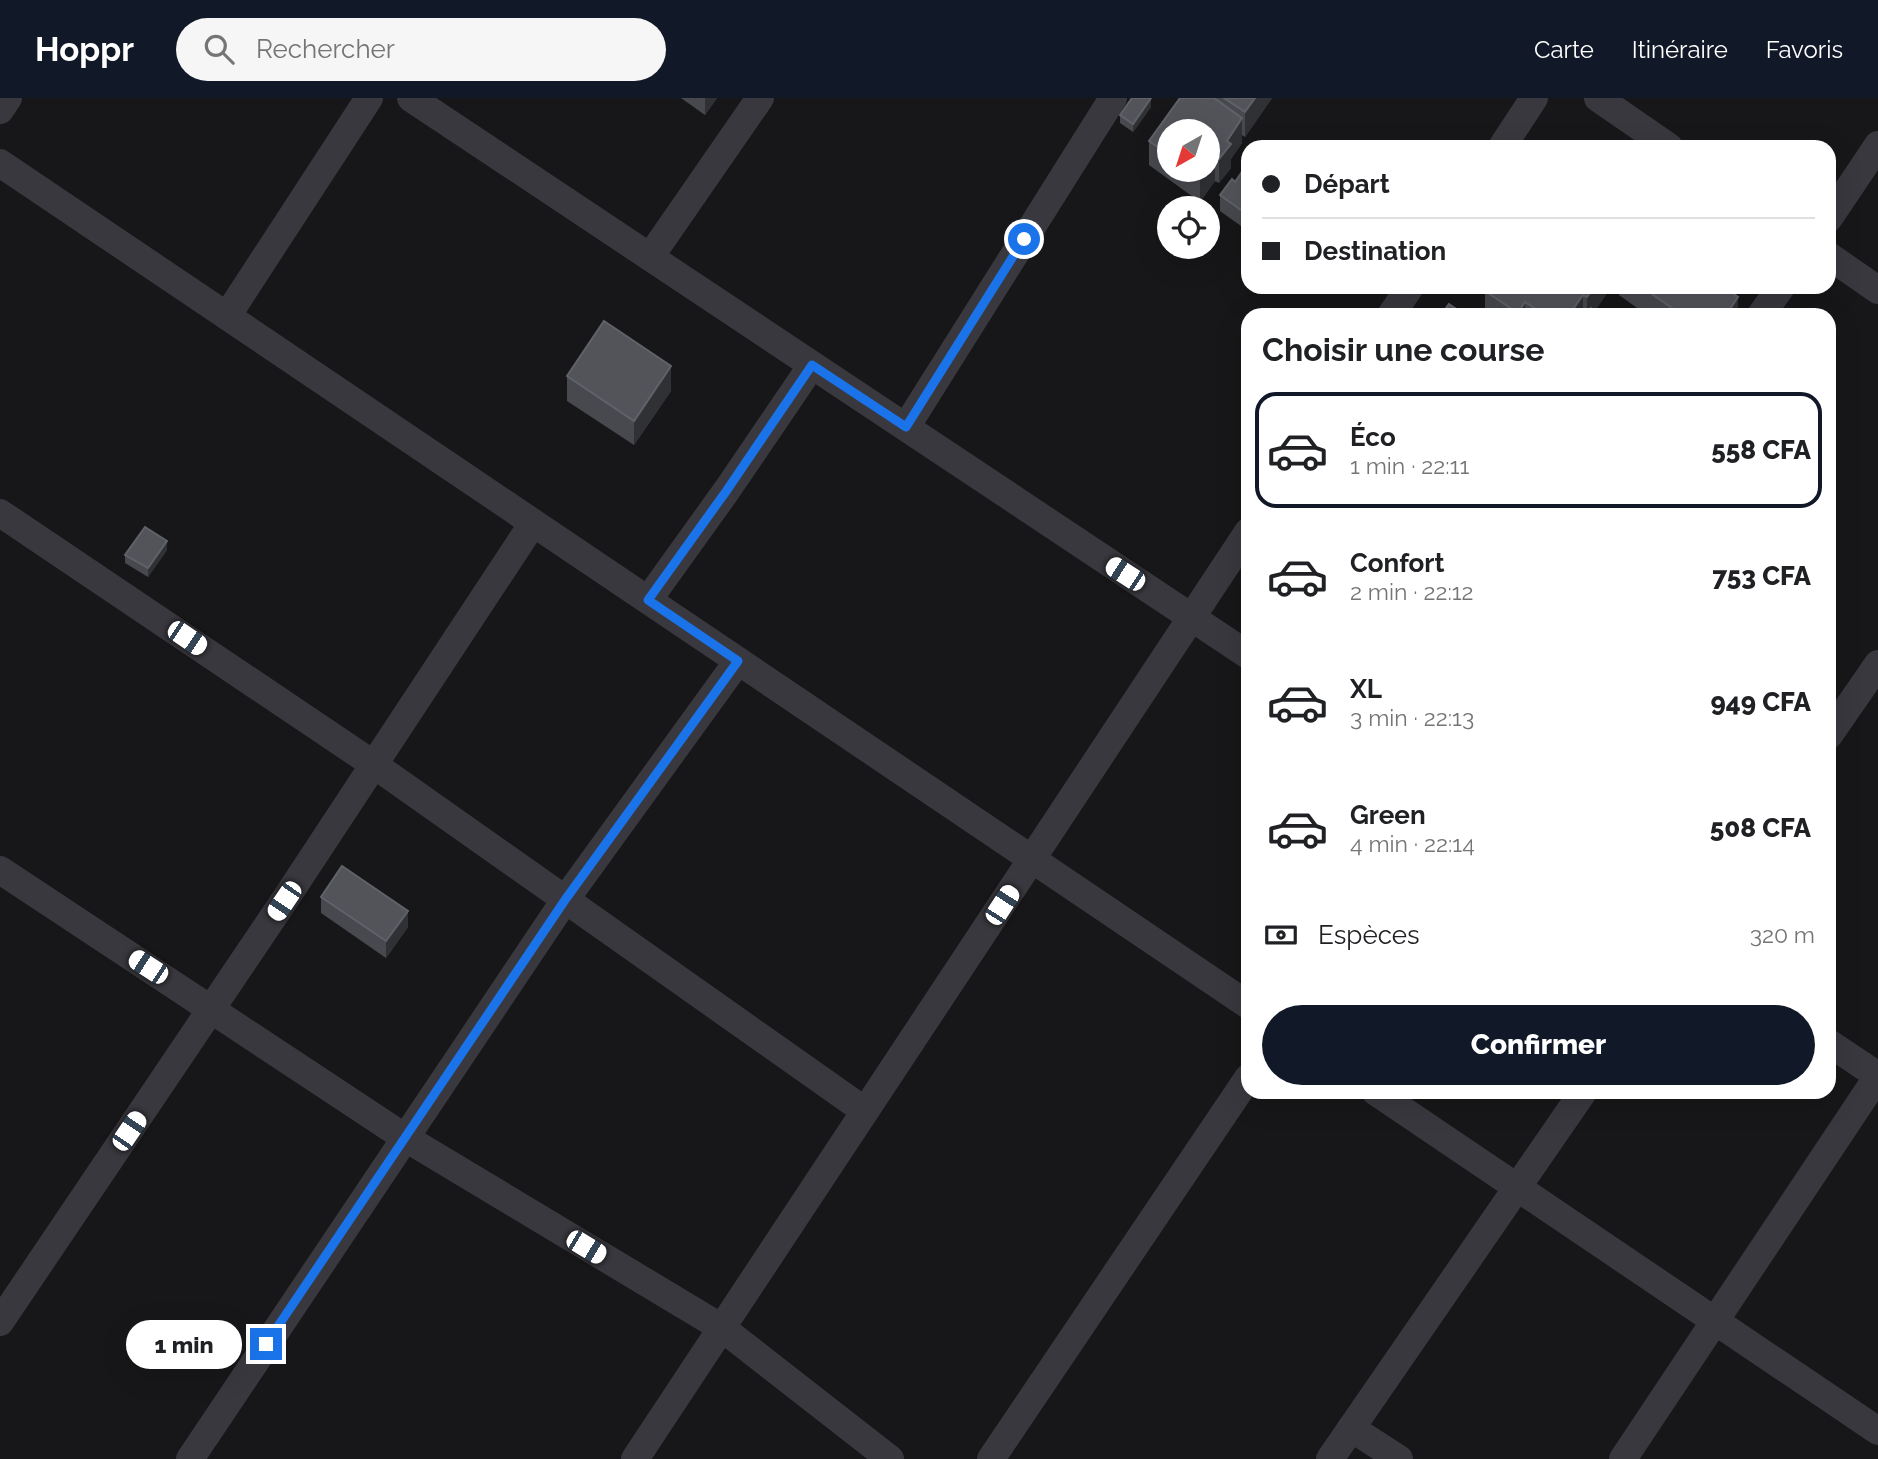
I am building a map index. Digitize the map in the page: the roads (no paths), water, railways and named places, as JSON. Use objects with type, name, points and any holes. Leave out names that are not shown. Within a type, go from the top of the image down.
[{"type":"street","points":[[0,110],[8,98]]},
{"type":"street","points":[[227,316],[369,98]]},
{"type":"street","points":[[411,98],[1241,650]]},
{"type":"street","points":[[650,257],[760,98]]},
{"type":"street","points":[[906,427],[1113,98]]},
{"type":"street","points":[[1507,140],[1534,98]]},
{"type":"street","points":[[1598,98],[1659,140]]},
{"type":"street","points":[[1836,208],[1878,145]]},
{"type":"street","points":[[0,163],[1241,1000]]},
{"type":"street","points":[[1836,261],[1878,290]]},
{"type":"street","points":[[648,600],[812,365]]},
{"type":"street","points":[[0,513],[373,764],[865,1111]]},
{"type":"street","points":[[0,1322],[533,523]]},
{"type":"street","points":[[635,1459],[1241,543]]},
{"type":"street","points":[[190,1459],[565,900],[738,661]]},
{"type":"street","points":[[1836,725],[1878,664]]},
{"type":"street","points":[[0,870],[404,1138],[722,1328],[890,1459]]},
{"type":"street","points":[[1623,1459],[1878,1076],[1836,1048]]},
{"type":"street","points":[[991,1459],[1241,1089]]},
{"type":"street","points":[[1386,1099],[1878,1431]]},
{"type":"street","points":[[1330,1459],[1578,1099]]},
{"type":"street","points":[[1351,1429],[1399,1459]]}]
